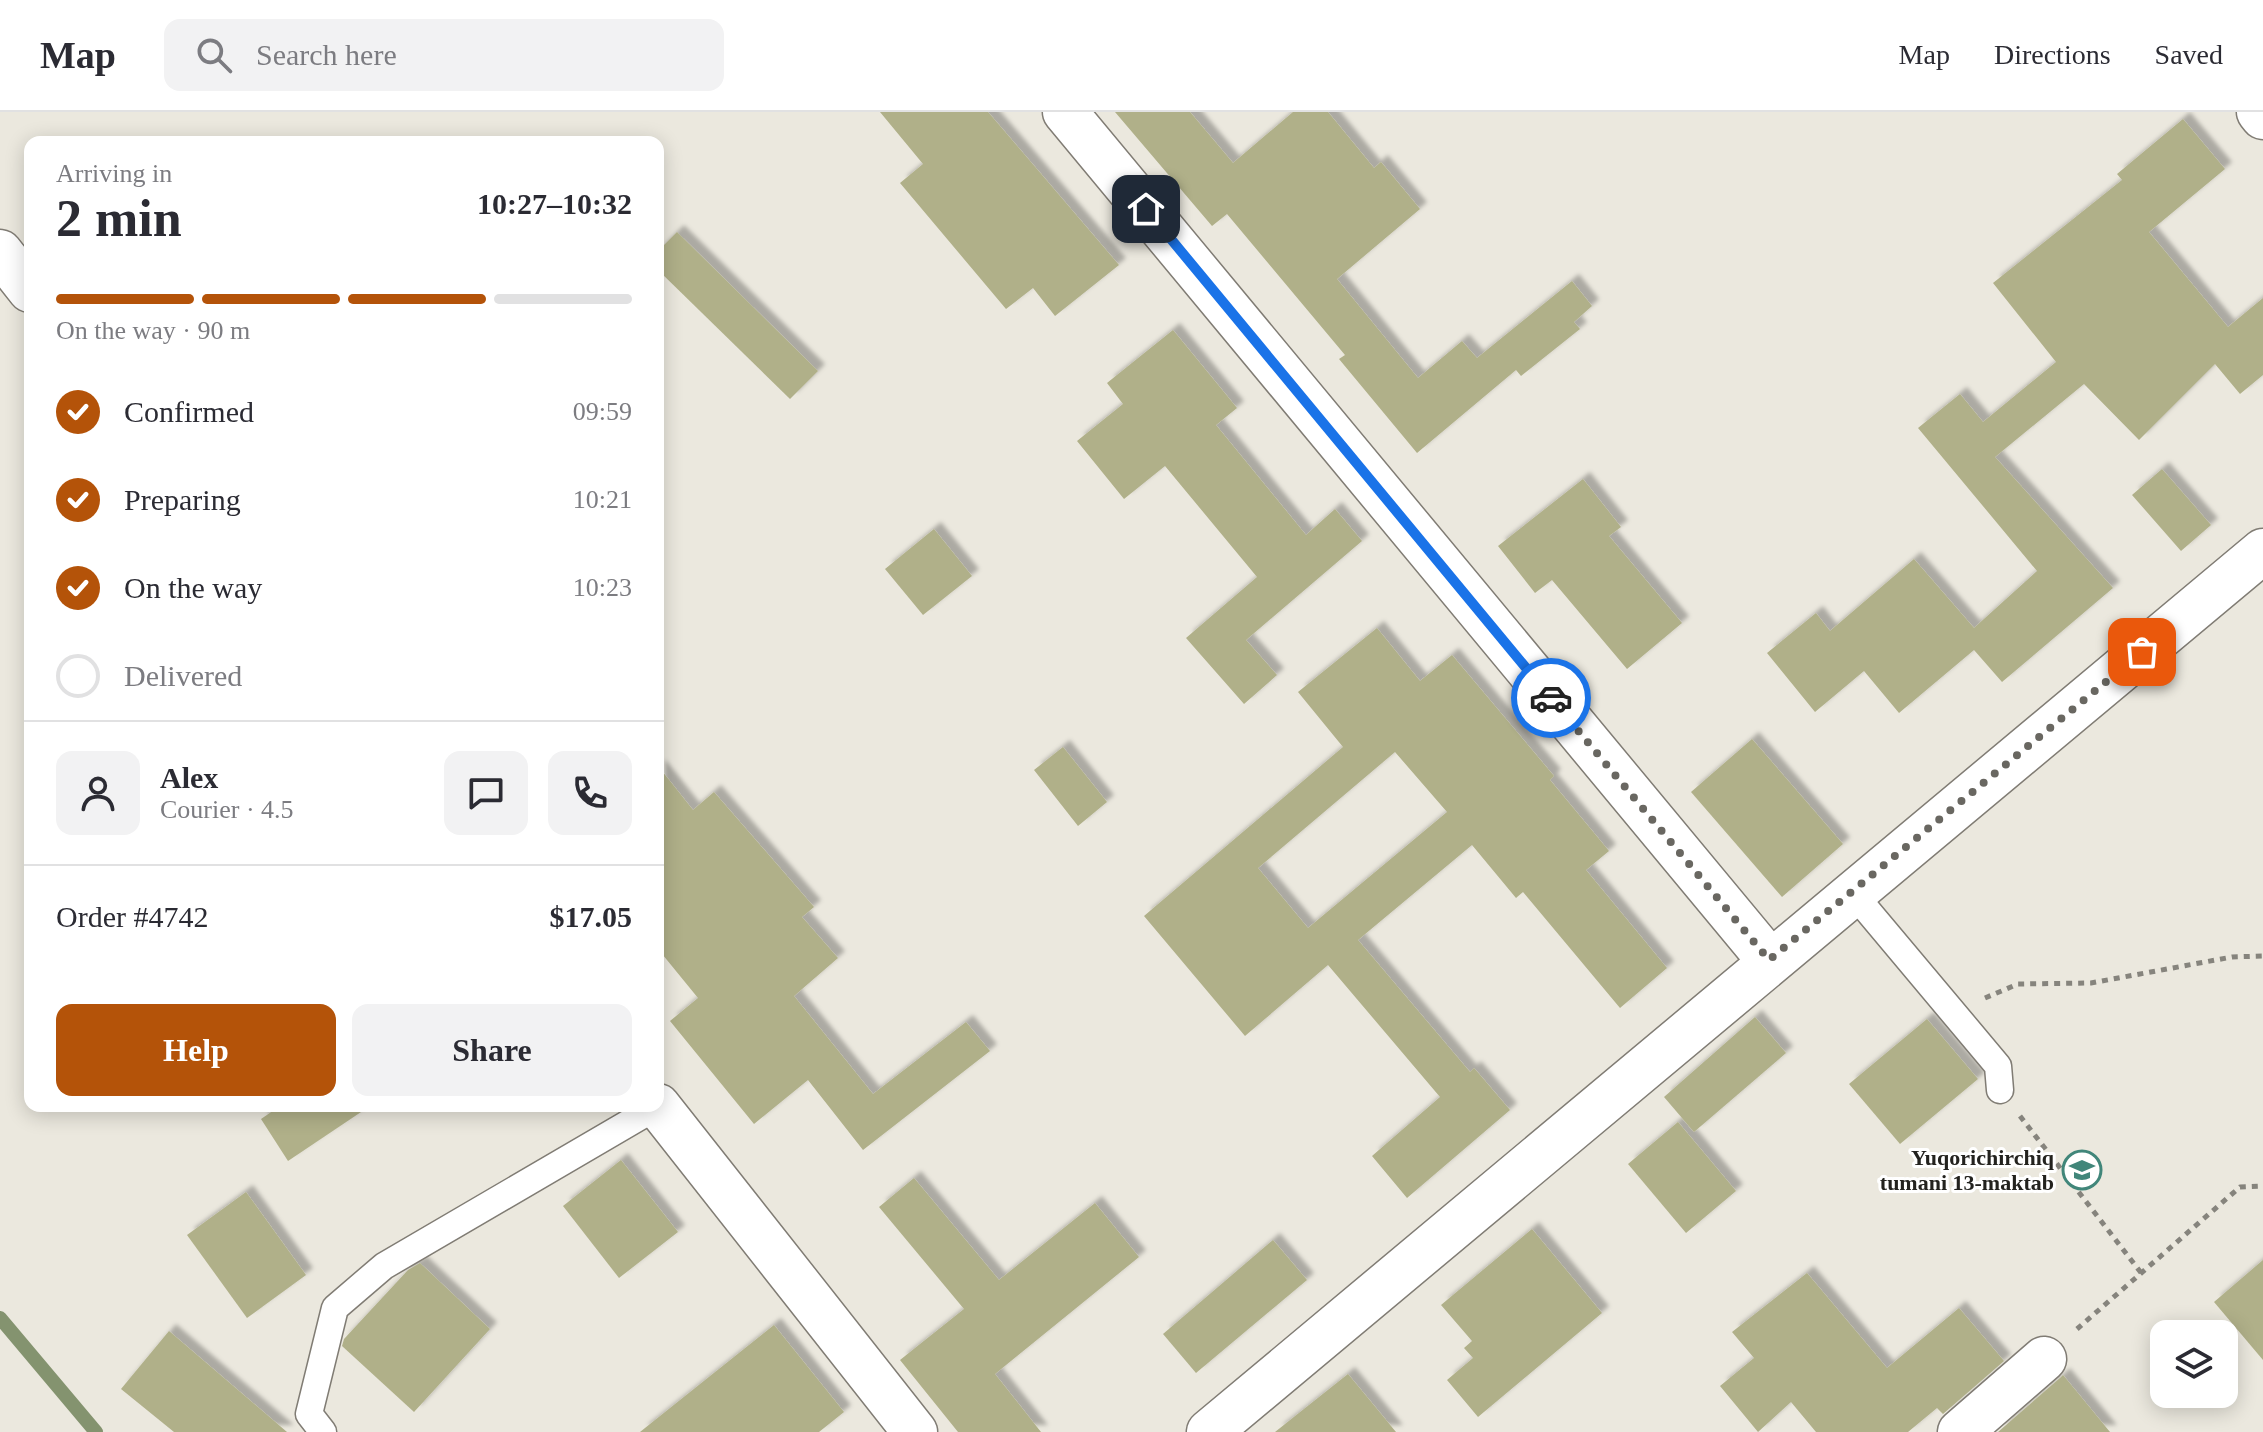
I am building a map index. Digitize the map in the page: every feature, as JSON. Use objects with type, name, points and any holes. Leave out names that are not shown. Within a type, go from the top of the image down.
[{"type":"street","points":[[1065,112],[1769,960]]},
{"type":"street","points":[[2259,112],[2263,117]]},
{"type":"street","points":[[1209,1432],[1769,960],[2263,551]]},
{"type":"street","points":[[663,1112],[915,1432]]},
{"type":"street","points":[[1960,1432],[2044,1359]]},
{"type":"lane","points":[[1852,892],[1998,1066],[2000,1090]]},
{"type":"lane","points":[[323,1432],[309,1414],[335,1308],[384,1266],[648,1112]]},
{"type":"path","points":[[1952,1011],[2018,984],[2091,983],[2232,957],[2263,956]]},
{"type":"path","points":[[2000,1090],[2142,1274]]},
{"type":"path","points":[[2044,1359],[2240,1187],[2263,1186]]},
{"type":"building","points":[[880,112],[988,112],[1119,265],[1055,316],[1033,288],[1006,309],[900,183],[923,164]]},
{"type":"building","points":[[1115,112],[1190,112],[1233,163],[1293,112],[1328,112],[1374,168],[1381,162],[1420,209],[1337,279],[1418,378],[1462,341],[1477,358],[1572,281],[1592,306],[1574,322],[1580,329],[1521,376],[1516,370],[1417,453],[1339,359],[1345,355],[1227,214],[1212,226]]},
{"type":"building","points":[[2183,119],[2225,169],[2149,232],[2228,327],[2263,298],[2263,375],[2240,394],[2215,364],[2139,440],[2084,384],[1995,457],[2113,588],[2002,682],[1974,650],[1899,713],[1864,671],[1815,712],[1767,653],[1816,613],[1830,631],[1914,559],[1974,628],[2037,571],[1918,428],[1960,394],[1983,422],[2056,362],[1993,283],[2122,180],[2117,174]]},
{"type":"building","points":[[677,232],[818,371],[790,399],[664,276],[664,245]]},
{"type":"building","points":[[1173,330],[1237,408],[1216,425],[1306,535],[1335,509],[1362,541],[1246,640],[1277,675],[1244,704],[1186,638],[1257,577],[1165,466],[1124,499],[1077,441],[1123,404],[1107,383]]},
{"type":"building","points":[[2162,469],[2211,525],[2181,551],[2132,495]]},
{"type":"building","points":[[1583,479],[1621,527],[1609,536],[1682,623],[1627,669],[1552,580],[1535,593],[1498,546]]},
{"type":"building","points":[[934,529],[972,576],[923,615],[885,569]]},
{"type":"building","points":[[1377,628],[1420,681],[1452,655],[1554,776],[1550,780],[1609,851],[1586,870],[1667,968],[1620,1008],[1523,892],[1516,898],[1472,845],[1358,940],[1470,1072],[1474,1068],[1510,1110],[1407,1198],[1372,1156],[1440,1097],[1328,965],[1245,1036],[1144,916],[1343,747],[1298,692]],"holes":[[[1395,752],[1447,812],[1308,928],[1258,868]]]},
{"type":"building","points":[[1752,739],[1843,844],[1782,897],[1691,792]]},
{"type":"building","points":[[1063,747],[1107,802],[1078,826],[1034,770]]},
{"type":"building","points":[[664,774],[693,810],[714,792],[814,907],[802,917],[838,958],[794,996],[873,1094],[966,1022],[990,1051],[863,1150],[808,1080],[754,1124],[670,1021],[698,998],[664,956]]},
{"type":"building","points":[[1755,1017],[1786,1053],[1694,1132],[1664,1097]]},
{"type":"building","points":[[1927,1019],[1978,1079],[1900,1144],[1849,1084]]},
{"type":"building","points":[[271,1112],[361,1112],[288,1161],[261,1119]]},
{"type":"building","points":[[1678,1122],[1736,1191],[1686,1233],[1628,1164]]},
{"type":"building","points":[[621,1160],[678,1232],[619,1278],[563,1206]]},
{"type":"building","points":[[914,1178],[999,1280],[1095,1203],[1139,1257],[995,1374],[1041,1432],[958,1432],[900,1360],[964,1309],[879,1207]]},
{"type":"building","points":[[246,1192],[306,1275],[247,1318],[187,1235]]},
{"type":"building","points":[[1532,1229],[1602,1313],[1478,1417],[1447,1380],[1473,1358],[1464,1348],[1472,1341],[1441,1305]]},
{"type":"building","points":[[1273,1240],[1307,1280],[1196,1373],[1163,1334]]},
{"type":"building","points":[[2263,1260],[2263,1360],[2238,1330],[2238,1320],[2229,1320],[2214,1302]]},
{"type":"building","points":[[420,1263],[490,1329],[414,1412],[342,1346],[344,1339],[408,1270]]},
{"type":"building","points":[[1807,1273],[1887,1368],[1959,1308],[2004,1361],[1943,1414],[1937,1408],[1908,1432],[1816,1432],[1791,1402],[1758,1432],[1720,1386],[1754,1358],[1732,1332]]},
{"type":"building","points":[[774,1325],[844,1412],[819,1432],[640,1432]]},
{"type":"building","points":[[169,1331],[287,1432],[174,1432],[121,1389]]},
{"type":"building","points":[[1348,1374],[1396,1432],[1275,1432]]},
{"type":"building","points":[[2063,1375],[2110,1432],[1998,1432],[2060,1378]]},
{"type":"waterway","points":[[0,1318],[96,1432]]},
{"type":"way so far","points":[[1551,698],[1769,960],[2142,652]]},
{"type":"place","name":"Yuqorichirchiq tumani 13-maktab","points":[[2082,1170]]},
{"type":"route","points":[[1146,209],[1551,698]]}]
